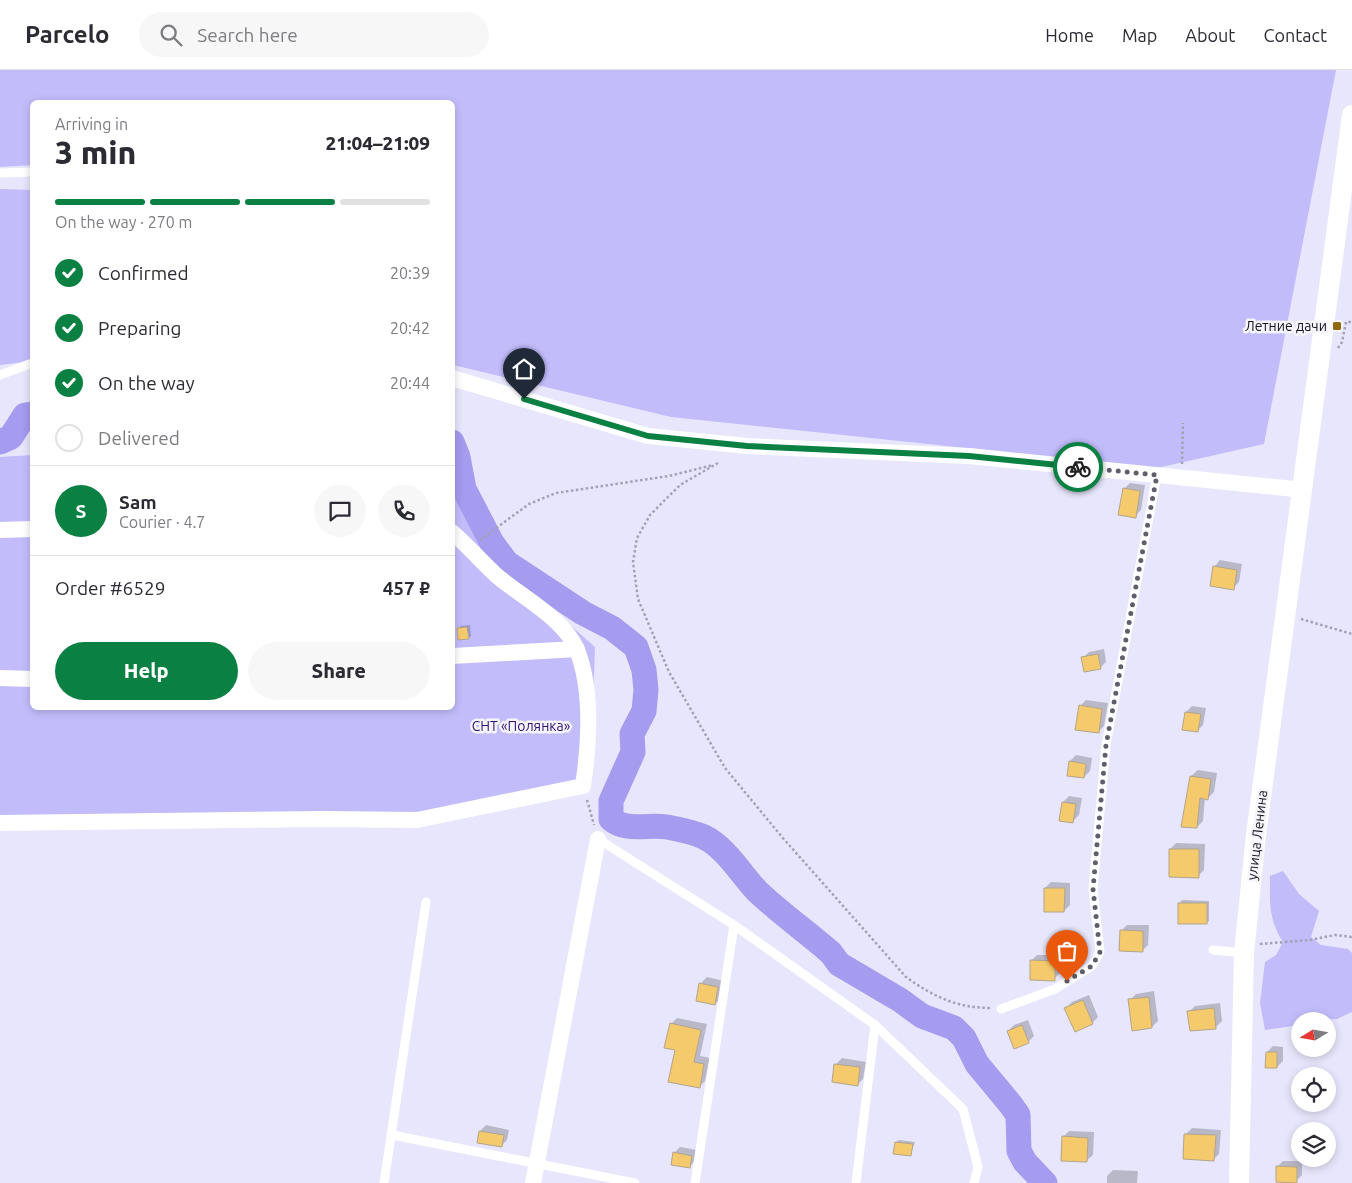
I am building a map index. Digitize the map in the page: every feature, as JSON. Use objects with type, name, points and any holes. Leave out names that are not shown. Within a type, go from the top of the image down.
[{"type":"street","name":"улица Ленина","points":[[1239,1183],[1244,951],[1256,835],[1304,490],[1352,115]]},
{"type":"street","points":[[455,379],[648,436],[747,446],[969,456],[1304,490]]},
{"type":"street","points":[[0,530],[30,529]]},
{"type":"street","points":[[0,823],[324,819],[417,820],[583,786],[589,746],[585,686],[576,649],[555,620],[498,576],[455,535]]},
{"type":"street","points":[[455,656],[576,649]]},
{"type":"street","points":[[0,678],[30,679]]},
{"type":"street","points":[[533,1183],[598,839]]},
{"type":"lane","points":[[0,173],[30,172]]},
{"type":"lane","points":[[0,375],[30,363]]},
{"type":"lane","points":[[1001,1009],[1055,989],[1092,966],[1100,952],[1093,889],[1106,745],[1157,475]]},
{"type":"lane","points":[[598,839],[734,925],[875,1025],[963,1108],[978,1167],[974,1183]]},
{"type":"lane","points":[[384,1183],[426,902]]},
{"type":"lane","points":[[695,1183],[734,925]]},
{"type":"lane","points":[[1213,950],[1244,951]]},
{"type":"lane","points":[[856,1183],[875,1025]]},
{"type":"lane","points":[[392,1135],[635,1183]]},
{"type":"path","points":[[1346,322],[1352,322]]},
{"type":"path","points":[[1181,478],[1184,448],[1183,423]]},
{"type":"path","points":[[483,537],[530,504],[556,493],[669,476],[726,460]]},
{"type":"path","points":[[718,463],[680,485],[650,515],[637,538],[633,562],[638,599],[669,672],[725,768],[782,837],[906,977],[931,995],[970,1008],[1001,1009]]},
{"type":"path","points":[[1285,616],[1352,634]]},
{"type":"path","points":[[583,786],[598,839]]},
{"type":"path","points":[[1244,951],[1254,945],[1310,940],[1335,934],[1352,937]]},
{"type":"green space","points":[[0,70],[1336,70],[1264,444],[1157,468],[671,417],[455,365],[455,100],[30,100],[30,165],[0,167]]},
{"type":"green space","points":[[0,189],[30,190],[30,361],[0,365]]},
{"type":"green space","name":"СНТ «Полянка»","points":[[30,455],[30,710],[455,710],[455,484],[480,546],[595,647],[590,788],[424,814],[0,830],[0,457]]},
{"type":"green space","points":[[1283,871],[1299,894],[1319,911],[1311,937],[1321,945],[1348,949],[1352,953],[1352,1012],[1336,1019],[1336,1012],[1291,1012],[1291,1026],[1265,1030],[1260,1003],[1265,962],[1276,955],[1283,942],[1272,918],[1270,876]]},
{"type":"building","points":[[1123,488],[1140,491],[1136,518],[1118,515]]},
{"type":"building","points":[[1213,566],[1237,570],[1234,590],[1210,586]]},
{"type":"building","points":[[467,627],[469,639],[458,640],[457,628]]},
{"type":"building","points":[[1098,654],[1101,669],[1084,672],[1081,657]]},
{"type":"building","points":[[1079,705],[1102,709],[1099,733],[1075,730]]},
{"type":"building","points":[[1185,712],[1201,714],[1198,732],[1182,730]]},
{"type":"building","points":[[1069,761],[1086,764],[1084,778],[1067,776]]},
{"type":"building","points":[[1190,776],[1211,779],[1208,800],[1200,798],[1197,828],[1181,827]]},
{"type":"building","points":[[1062,802],[1076,804],[1073,823],[1059,821]]},
{"type":"building","points":[[1169,849],[1199,849],[1199,878],[1169,877]]},
{"type":"building","points":[[1044,888],[1065,888],[1064,912],[1044,912]]},
{"type":"building","points":[[1178,903],[1207,903],[1207,924],[1178,924]]},
{"type":"building","points":[[1120,930],[1143,931],[1143,952],[1119,951]]},
{"type":"building","points":[[1030,960],[1055,961],[1055,981],[1030,980]]},
{"type":"building","points":[[699,983],[718,987],[715,1005],[696,1001]]},
{"type":"building","points":[[1149,997],[1152,1028],[1132,1031],[1128,999]]},
{"type":"building","points":[[1083,1000],[1093,1024],[1075,1032],[1064,1008]]},
{"type":"building","points":[[1214,1008],[1216,1029],[1190,1031],[1187,1011]]},
{"type":"building","points":[[670,1023],[701,1030],[694,1062],[704,1064],[700,1088],[668,1082],[675,1050],[664,1048]]},
{"type":"building","points":[[1022,1025],[1029,1043],[1014,1049],[1007,1031]]},
{"type":"building","points":[[1266,1052],[1277,1052],[1277,1068],[1265,1068]]},
{"type":"building","points":[[834,1064],[860,1067],[858,1086],[832,1082]]},
{"type":"building","points":[[479,1131],[504,1135],[502,1147],[477,1143]]},
{"type":"building","points":[[1184,1134],[1216,1135],[1214,1161],[1183,1159]]},
{"type":"building","points":[[1062,1136],[1088,1138],[1087,1162],[1061,1161]]},
{"type":"building","points":[[895,1142],[913,1144],[911,1156],[893,1154]]},
{"type":"building","points":[[673,1152],[692,1156],[690,1168],[671,1165]]},
{"type":"building","points":[[1276,1166],[1297,1167],[1297,1183],[1276,1182]]},
{"type":"waterway","points":[[0,442],[11,437],[25,415],[30,414]]},
{"type":"waterway","points":[[455,450],[464,489],[492,543],[507,563],[583,613],[612,628],[636,647],[644,670],[646,690],[644,711],[632,734],[633,752],[611,801],[611,819],[623,825],[660,826],[681,830],[700,835],[712,841],[726,854],[757,891],[831,953],[839,964],[900,1000],[922,1016],[954,1028],[964,1038],[977,1064],[1018,1115],[1019,1151],[1025,1162],[1045,1183]]},
{"type":"way so far","points":[[1067,981],[1092,966],[1100,952],[1093,889],[1106,745],[1157,475],[1078,467]]},
{"type":"place","name":"Летние дачи","points":[[1337,326]]},
{"type":"route","points":[[524,399],[648,436],[747,446],[969,456],[1078,467]]}]
